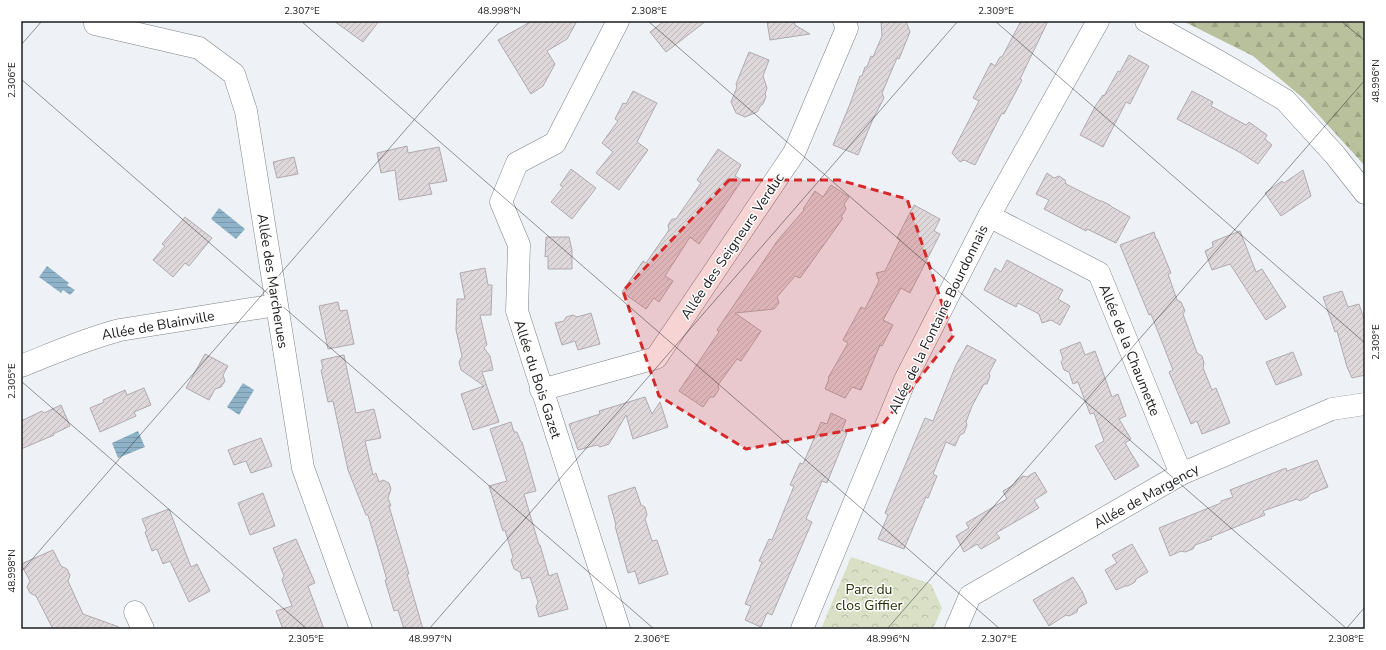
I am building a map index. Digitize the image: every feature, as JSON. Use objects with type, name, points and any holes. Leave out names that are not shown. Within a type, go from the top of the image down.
[{"type":"street","name":"Allée du Bois Gazet","points":[[616,21],[555,144],[518,163],[501,202],[519,245],[517,312],[619,629]]},
{"type":"street","name":"Allée des Seigneurs Verduc","points":[[541,390],[656,358],[794,152],[847,28],[844,21]]},
{"type":"street","name":"Allée de la Fontaine Bourdonnais","points":[[802,629],[905,380],[989,216],[1098,21]]},
{"type":"street","points":[[1146,21],[1285,100],[1335,155],[1365,192]]},
{"type":"street","name":"Allée des Marcherues","points":[[95,24],[199,48],[234,74],[246,111],[303,468],[361,629]]},
{"type":"street","name":"Allée de la Chaumette","points":[[989,216],[1098,273],[1181,474]]},
{"type":"street","name":"Allée de Blainville","points":[[21,366],[98,335],[120,330],[276,305]]},
{"type":"street","name":"Allée de Margency","points":[[956,629],[970,596],[1181,474],[1332,409],[1365,404]]},
{"type":"highlighted area","points":[[729,180],[839,180],[907,199],[953,336],[883,424],[746,449],[659,396],[623,291]]},
{"type":"green space","points":[[1183,21],[1365,21],[1365,166],[1304,99],[1253,56]]},
{"type":"green space","name":"Parc du clos Giffier","points":[[851,557],[931,584],[942,608],[933,629],[821,629]]},
{"type":"water","points":[[219,208],[245,229],[236,239],[211,219]]},
{"type":"water","points":[[47,266],[69,283],[67,285],[75,290],[70,295],[63,290],[61,293],[39,277]]},
{"type":"water","points":[[243,383],[254,390],[239,415],[227,407]]},
{"type":"water","points":[[138,431],[145,447],[118,458],[112,443]]},
{"type":"building","points":[[334,21],[379,21],[363,42]]},
{"type":"building","points":[[532,21],[577,21],[567,39],[547,51],[555,64],[543,86],[531,94],[498,40]]},
{"type":"building","points":[[664,21],[706,21],[666,52],[650,32]]},
{"type":"building","points":[[767,21],[794,21],[795,25],[810,34],[770,40]]},
{"type":"building","points":[[881,21],[906,21],[910,32],[899,59],[897,58],[882,93],[884,98],[873,119],[858,155],[833,145],[860,76],[862,76],[865,67],[867,67],[871,56],[873,57],[882,36]]},
{"type":"building","points":[[1021,21],[1048,21],[1020,79],[1022,80],[1004,114],[1002,113],[975,165],[964,160],[960,162],[952,153],[979,101],[973,98],[991,63],[995,66],[1000,57],[1002,57]]},
{"type":"building","points":[[749,52],[769,60],[763,76],[767,88],[765,94],[766,97],[757,112],[745,117],[736,113],[731,102],[737,87],[736,84]]},
{"type":"building","points":[[1129,55],[1149,66],[1130,104],[1126,102],[1103,147],[1080,135],[1096,105],[1103,95],[1104,96],[1118,71],[1120,72]]},
{"type":"building","points":[[633,91],[657,103],[637,142],[648,150],[619,190],[596,173],[613,152],[602,143],[618,121],[615,119],[623,103],[626,104]]},
{"type":"building","points":[[1192,91],[1213,102],[1211,106],[1246,125],[1249,122],[1267,135],[1265,139],[1272,145],[1258,164],[1241,153],[1177,119]]},
{"type":"building","points":[[407,146],[408,153],[439,147],[447,181],[429,184],[432,194],[399,200],[395,170],[381,173],[377,153]]},
{"type":"building","points":[[718,149],[741,165],[735,176],[742,180],[699,244],[690,237],[665,276],[673,281],[659,302],[654,298],[646,309],[622,292],[643,261],[646,263],[669,230],[668,225],[672,219],[676,219],[701,183],[697,180]]},
{"type":"building","points":[[294,157],[298,174],[277,178],[273,162]]},
{"type":"building","points":[[571,169],[596,188],[572,219],[551,202],[563,187],[560,185]]},
{"type":"building","points":[[1303,170],[1311,196],[1281,216],[1265,193],[1282,181],[1284,183]]},
{"type":"building","points":[[1047,173],[1054,178],[1059,176],[1065,180],[1066,184],[1110,205],[1130,217],[1116,243],[1087,229],[1086,231],[1044,209],[1049,200],[1036,194]]},
{"type":"building","points":[[831,185],[849,197],[844,204],[846,209],[841,217],[843,218],[800,278],[795,276],[777,297],[779,303],[774,309],[735,313],[761,331],[741,361],[737,359],[718,385],[719,389],[714,397],[710,397],[703,407],[679,391],[719,332],[717,330],[778,240],[804,210],[803,209],[815,191],[823,197]]},
{"type":"building","points":[[914,205],[940,219],[934,231],[940,234],[910,293],[901,288],[883,320],[893,325],[882,346],[880,345],[861,390],[852,387],[845,398],[825,389],[829,379],[828,378],[848,343],[843,340],[861,307],[865,309],[879,281],[876,273],[885,271],[900,240],[897,238]]},
{"type":"building","points":[[185,217],[212,238],[189,266],[185,263],[173,277],[153,260],[165,246],[162,244]]},
{"type":"building","points":[[1240,231],[1256,272],[1262,269],[1286,307],[1266,320],[1230,264],[1212,270],[1205,251],[1213,247],[1212,242]]},
{"type":"building","points":[[1154,232],[1171,273],[1168,274],[1177,300],[1181,302],[1185,311],[1183,314],[1197,353],[1202,356],[1204,363],[1203,368],[1212,390],[1216,388],[1230,423],[1202,434],[1197,421],[1191,424],[1169,372],[1173,370],[1151,314],[1149,315],[1120,245]]},
{"type":"building","points":[[546,237],[569,237],[572,250],[572,269],[548,269],[548,256],[545,257]]},
{"type":"building","points":[[1007,260],[1063,290],[1058,299],[1070,306],[1060,325],[1051,320],[1042,323],[1039,314],[1018,303],[1016,307],[984,290],[995,268],[1001,272]]},
{"type":"building","points":[[485,268],[488,285],[492,285],[491,315],[480,315],[487,345],[484,348],[490,356],[493,370],[482,372],[499,422],[473,430],[461,394],[484,386],[461,370],[459,362],[462,356],[456,330],[457,299],[465,299],[460,273]]},
{"type":"building","points":[[1342,291],[1348,307],[1359,304],[1365,322],[1365,375],[1352,378],[1347,367],[1337,331],[1335,332],[1323,297]]},
{"type":"building","points":[[338,302],[340,311],[347,310],[354,344],[328,349],[319,306]]},
{"type":"building","points":[[591,313],[600,344],[578,350],[575,341],[562,345],[555,323],[564,321],[566,317],[573,315],[577,317]]},
{"type":"building","points":[[1080,342],[1085,355],[1095,351],[1112,397],[1118,394],[1126,416],[1119,419],[1131,439],[1125,443],[1139,466],[1115,480],[1095,446],[1104,441],[1094,413],[1090,414],[1078,382],[1073,384],[1069,372],[1064,370],[1061,362],[1063,359],[1060,350]]},
{"type":"building","points":[[967,345],[996,360],[989,373],[990,376],[987,384],[984,384],[972,406],[966,422],[967,425],[964,433],[960,435],[955,446],[946,442],[933,474],[937,476],[928,498],[926,497],[904,549],[878,539],[888,515],[885,513],[925,418],[933,421],[956,365]]},
{"type":"building","points":[[1293,352],[1302,375],[1276,385],[1266,362]]},
{"type":"building","points":[[205,354],[228,366],[223,375],[225,381],[221,387],[215,389],[209,400],[186,388]]},
{"type":"building","points":[[344,355],[356,413],[374,409],[381,438],[365,441],[373,475],[376,473],[379,482],[383,480],[389,483],[391,489],[388,498],[391,506],[389,506],[423,629],[404,629],[398,610],[394,611],[385,580],[387,580],[368,515],[366,515],[348,470],[333,401],[328,402],[321,370],[323,369],[321,360]]},
{"type":"building","points":[[144,388],[151,405],[134,412],[136,416],[100,432],[90,408],[125,390],[127,395]]},
{"type":"building","points":[[645,397],[652,414],[660,402],[668,427],[633,439],[626,415],[609,444],[600,447],[597,445],[578,450],[569,424],[600,414],[599,411]]},
{"type":"building","points":[[61,405],[70,426],[53,434],[54,435],[21,449],[21,421],[42,411],[44,413]]},
{"type":"building","points":[[831,413],[846,420],[842,430],[847,433],[827,483],[822,481],[806,519],[812,522],[772,615],[767,613],[761,627],[745,620],[751,606],[745,604],[762,562],[759,561],[769,539],[772,540],[794,486],[790,485],[800,463],[803,464],[821,422],[827,424]]},
{"type":"building","points":[[511,422],[514,432],[517,432],[522,442],[536,491],[524,494],[539,545],[549,576],[557,573],[568,609],[539,617],[536,607],[538,602],[530,577],[522,579],[520,572],[514,569],[511,560],[513,557],[505,530],[503,531],[489,486],[507,481],[490,429]]},
{"type":"building","points":[[261,438],[272,466],[251,473],[246,461],[234,465],[228,450]]},
{"type":"building","points":[[1317,460],[1328,487],[1310,494],[1308,497],[1300,501],[1297,499],[1263,511],[1265,515],[1211,537],[1212,539],[1195,545],[1193,549],[1185,552],[1181,551],[1170,556],[1159,528],[1233,497],[1230,490],[1286,468],[1287,471]]},
{"type":"building","points":[[1035,472],[1047,492],[1034,500],[1039,508],[996,533],[1000,538],[981,549],[977,544],[964,552],[956,536],[969,528],[966,523],[1007,499],[1003,491],[1015,484],[1017,480],[1023,476],[1027,477]]},
{"type":"building","points":[[635,487],[641,505],[645,507],[647,515],[645,519],[652,541],[657,540],[668,574],[639,584],[635,571],[628,573],[608,496]]},
{"type":"building","points":[[263,493],[275,526],[250,535],[238,503]]},
{"type":"building","points":[[169,509],[191,567],[197,564],[210,591],[189,602],[170,561],[163,564],[157,549],[152,551],[142,519]]},
{"type":"building","points":[[296,539],[315,583],[308,586],[324,629],[283,629],[276,611],[292,606],[282,580],[284,576],[273,548]]},
{"type":"building","points":[[1132,544],[1148,572],[1128,586],[1116,590],[1105,570],[1117,563],[1112,555]]},
{"type":"building","points":[[53,550],[61,566],[67,569],[70,575],[68,581],[83,614],[119,627],[119,629],[53,629],[36,596],[30,593],[27,587],[30,581],[21,564]]},
{"type":"building","points":[[1073,577],[1082,591],[1087,603],[1078,608],[1077,612],[1069,616],[1066,615],[1049,626],[1033,600]]}]
